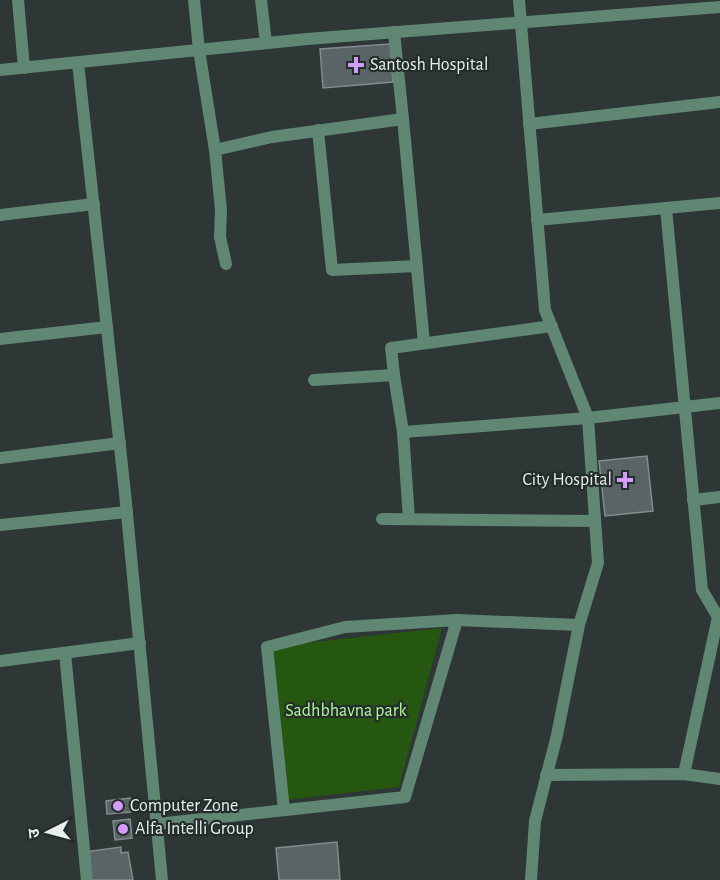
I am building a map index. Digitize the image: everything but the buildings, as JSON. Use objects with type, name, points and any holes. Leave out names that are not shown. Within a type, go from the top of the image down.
[{"type":"street","points":[[18,0],[24,68]]},
{"type":"street","points":[[194,0],[199,50],[215,150],[221,210],[220,237],[226,264]]},
{"type":"street","points":[[261,0],[266,44]]},
{"type":"street","points":[[519,0],[545,310],[588,418],[598,563],[579,626],[535,821],[531,880]]},
{"type":"street","points":[[0,70],[394,32],[520,23],[663,6],[720,7]]},
{"type":"street","points":[[394,32],[424,344]]},
{"type":"street","points":[[78,63],[120,443],[162,880]]},
{"type":"street","points":[[528,124],[720,102]]},
{"type":"street","points":[[215,150],[272,137],[403,119]]},
{"type":"street","points":[[318,130],[332,270],[417,266]]},
{"type":"street","points":[[537,220],[720,203]]},
{"type":"street","points":[[0,215],[94,204]]},
{"type":"street","points":[[666,208],[702,590],[718,617],[684,774]]},
{"type":"street","points":[[409,519],[403,432],[391,348],[552,326]]},
{"type":"street","points":[[0,339],[107,327]]},
{"type":"street","points":[[314,380],[394,375]]},
{"type":"street","points":[[403,432],[588,418],[720,403]]},
{"type":"street","points":[[0,458],[120,443]]},
{"type":"street","points":[[693,500],[720,497]]},
{"type":"street","points":[[0,525],[127,512]]},
{"type":"street","points":[[382,519],[595,521]]},
{"type":"street","points":[[284,810],[267,647],[345,627],[458,620],[579,626]]},
{"type":"street","points":[[157,824],[405,797],[458,620]]},
{"type":"street","points":[[0,661],[140,644]]},
{"type":"street","points":[[65,653],[87,880]]},
{"type":"street","points":[[546,775],[684,774],[720,779]]},
{"type":"green space","name":"Sadhbhavna park","points":[[442,628],[399,787],[285,800],[268,647]]},
{"type":"place","name":"Santosh Hospital","points":[[356,65]]},
{"type":"place","name":"City Hospital","points":[[625,480]]},
{"type":"place","name":"Computer Zone","points":[[118,806]]},
{"type":"place","name":"Alfa Intelli Group","points":[[123,829]]}]
